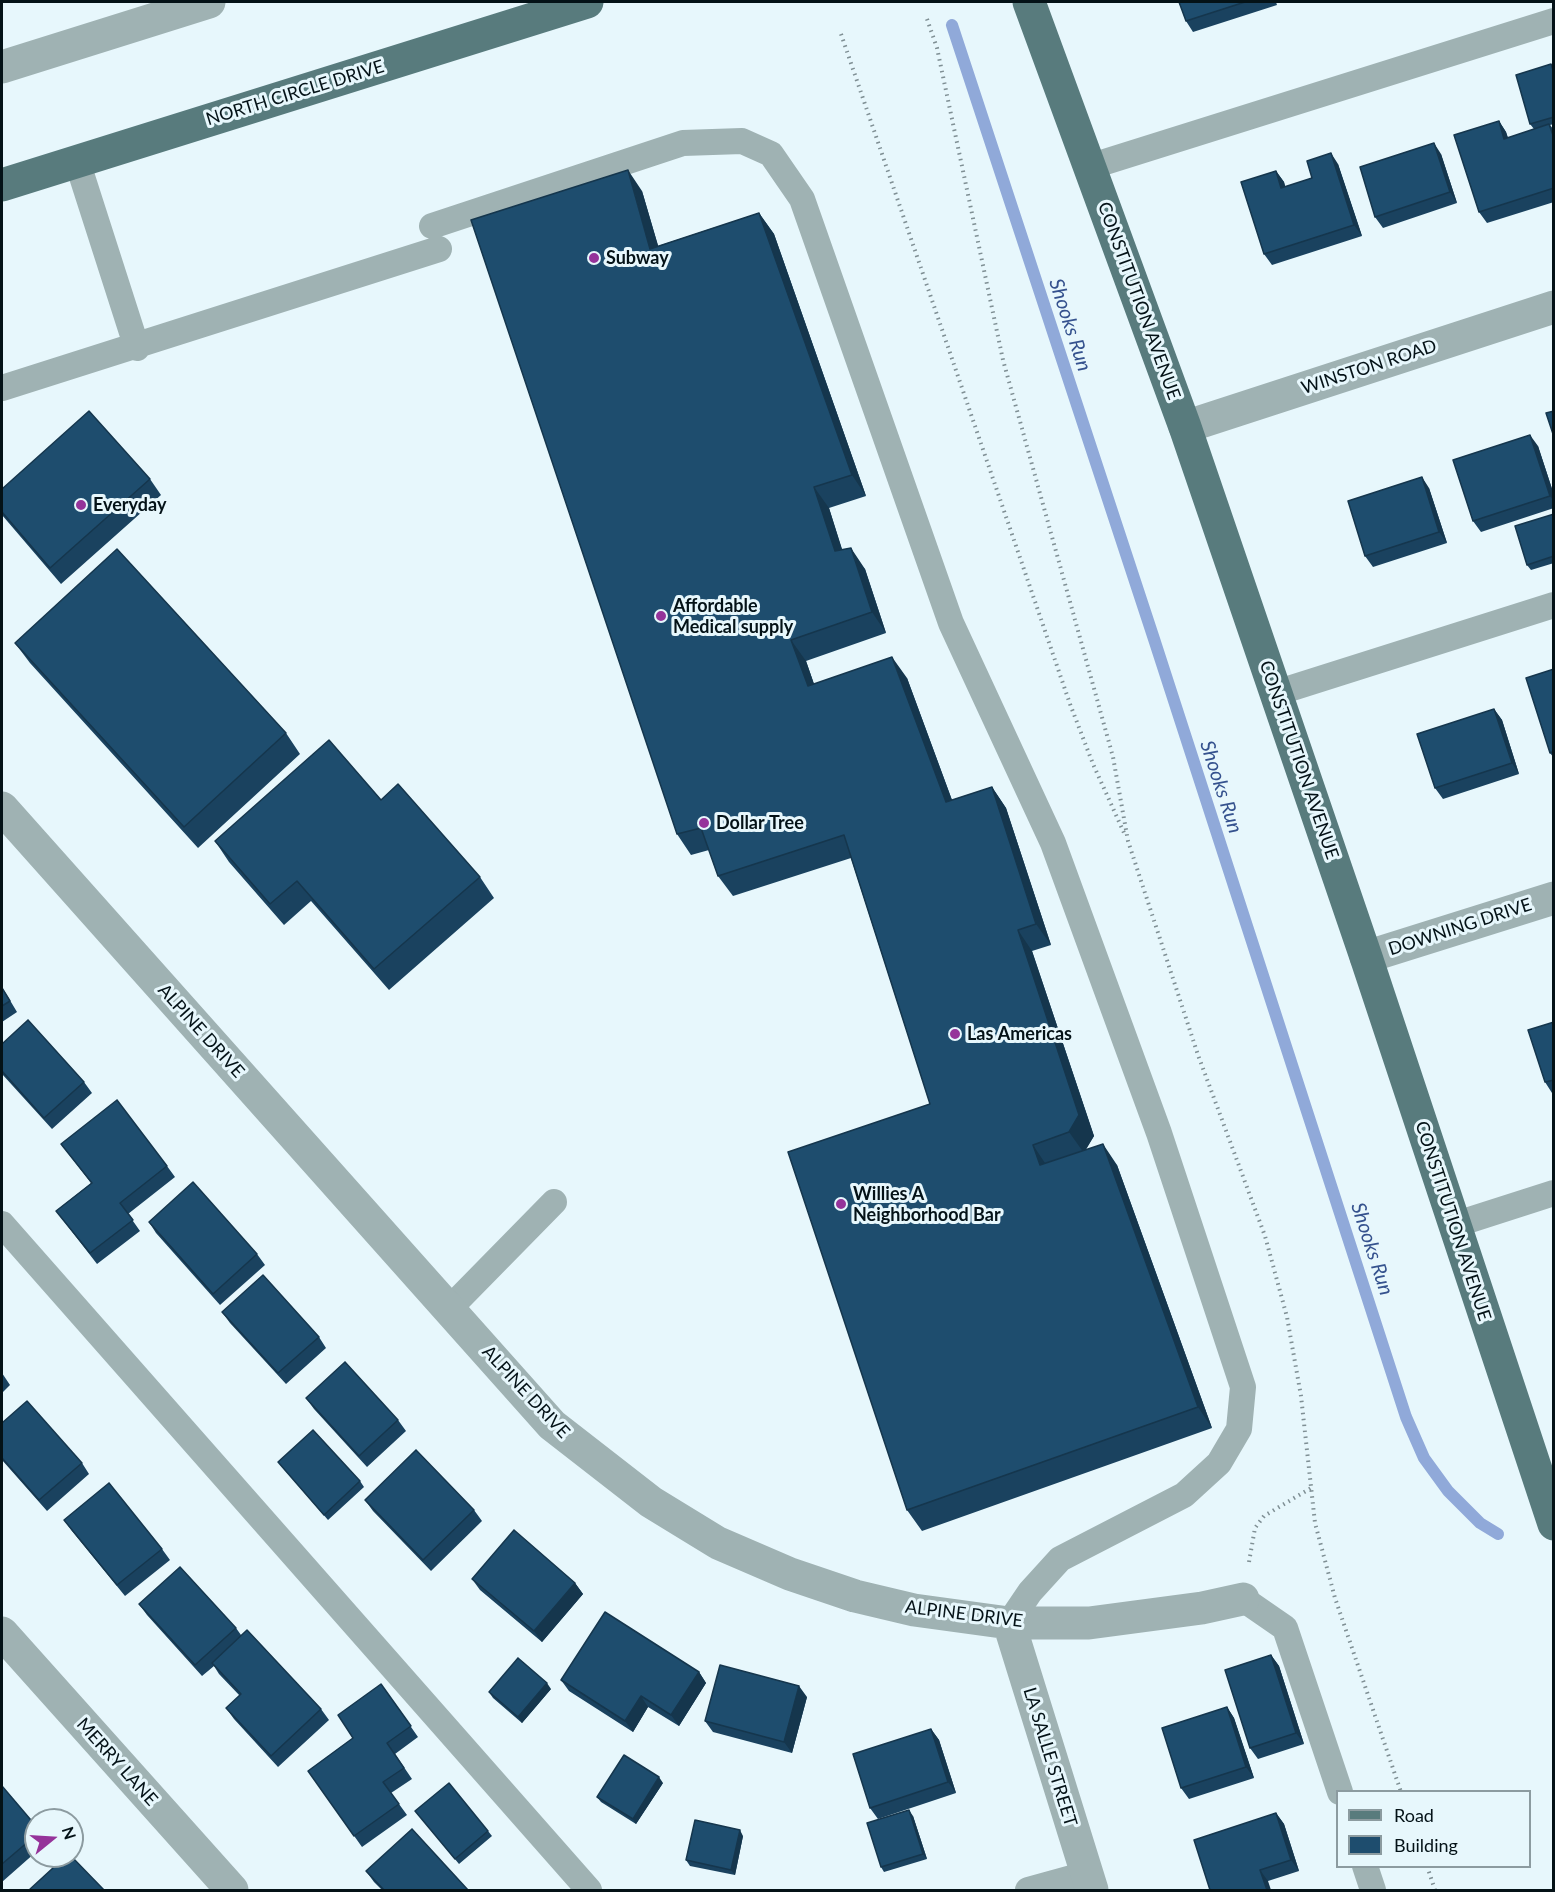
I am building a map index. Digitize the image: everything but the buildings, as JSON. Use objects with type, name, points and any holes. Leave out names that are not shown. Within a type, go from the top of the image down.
[{"type":"main road","name":"CONSTITUTION AVENUE","points":[[1029,2],[1185,427],[1366,957],[1552,1517]]},
{"type":"main road","name":"NORTH CIRCLE DRIVE","points":[[2,184],[577,3]]},
{"type":"street","points":[[2,67],[209,2]]},
{"type":"street","name":"WINSTON ROAD","points":[[1185,427],[1554,307]]},
{"type":"street","name":"ALPINE DRIVE","points":[[2,808],[552,1425],[651,1502],[718,1543],[790,1574],[855,1596],[914,1610],[1009,1623],[1099,1622],[1202,1608],[1243,1599]]},
{"type":"street","name":"DOWNING DRIVE","points":[[1366,957],[1554,898]]},
{"type":"street","name":"LA SALLE STREET","points":[[1009,1623],[1089,1882]]},
{"type":"street","name":"MERRY LANE","points":[[2,1633],[232,1890]]},
{"type":"lane","points":[[1089,167],[1554,21]]},
{"type":"lane","points":[[2,388],[137,348],[683,144],[742,141],[771,154],[802,199],[951,623],[1053,843],[1159,1133],[1243,1387],[1239,1429],[1219,1463],[1184,1495],[1060,1559],[1030,1592],[1009,1623]]},
{"type":"lane","points":[[77,161],[137,348]]},
{"type":"lane","points":[[1276,693],[1554,605]]},
{"type":"lane","points":[[1454,1225],[1554,1193]]},
{"type":"lane","points":[[449,1309],[554,1202]]},
{"type":"lane","points":[[2,1224],[589,1890]]},
{"type":"lane","points":[[1243,1599],[1285,1628],[1340,1790]]},
{"type":"lane","points":[[1366,1868],[1373,1890]]},
{"type":"lane","points":[[1028,1890],[1089,1882]]},
{"type":"path","points":[[927,19],[937,48],[1003,360],[1113,757],[1128,841]]},
{"type":"path","points":[[841,34],[1070,704],[1093,764],[1128,841],[1198,1055],[1265,1236],[1287,1317],[1301,1396],[1315,1523],[1335,1598],[1401,1790]]},
{"type":"path","points":[[1243,1599],[1255,1528],[1264,1516],[1311,1488]]},
{"type":"path","points":[[1427,1868],[1435,1890]]},
{"type":"waterway","name":"Shooks Run","points":[[952,25],[1406,1417],[1424,1458],[1448,1491],[1480,1523],[1498,1534]]},
{"type":"place","name":"Subway","points":[[594,258]]},
{"type":"place","name":"Everyday","points":[[81,505]]},
{"type":"place","name":"Affordable Medical supply","points":[[661,616]]},
{"type":"place","name":"Dollar Tree","points":[[704,823]]},
{"type":"place","name":"Las Americas","points":[[955,1034]]},
{"type":"place","name":"Willies A Neighborhood Bar","points":[[841,1204]]}]
